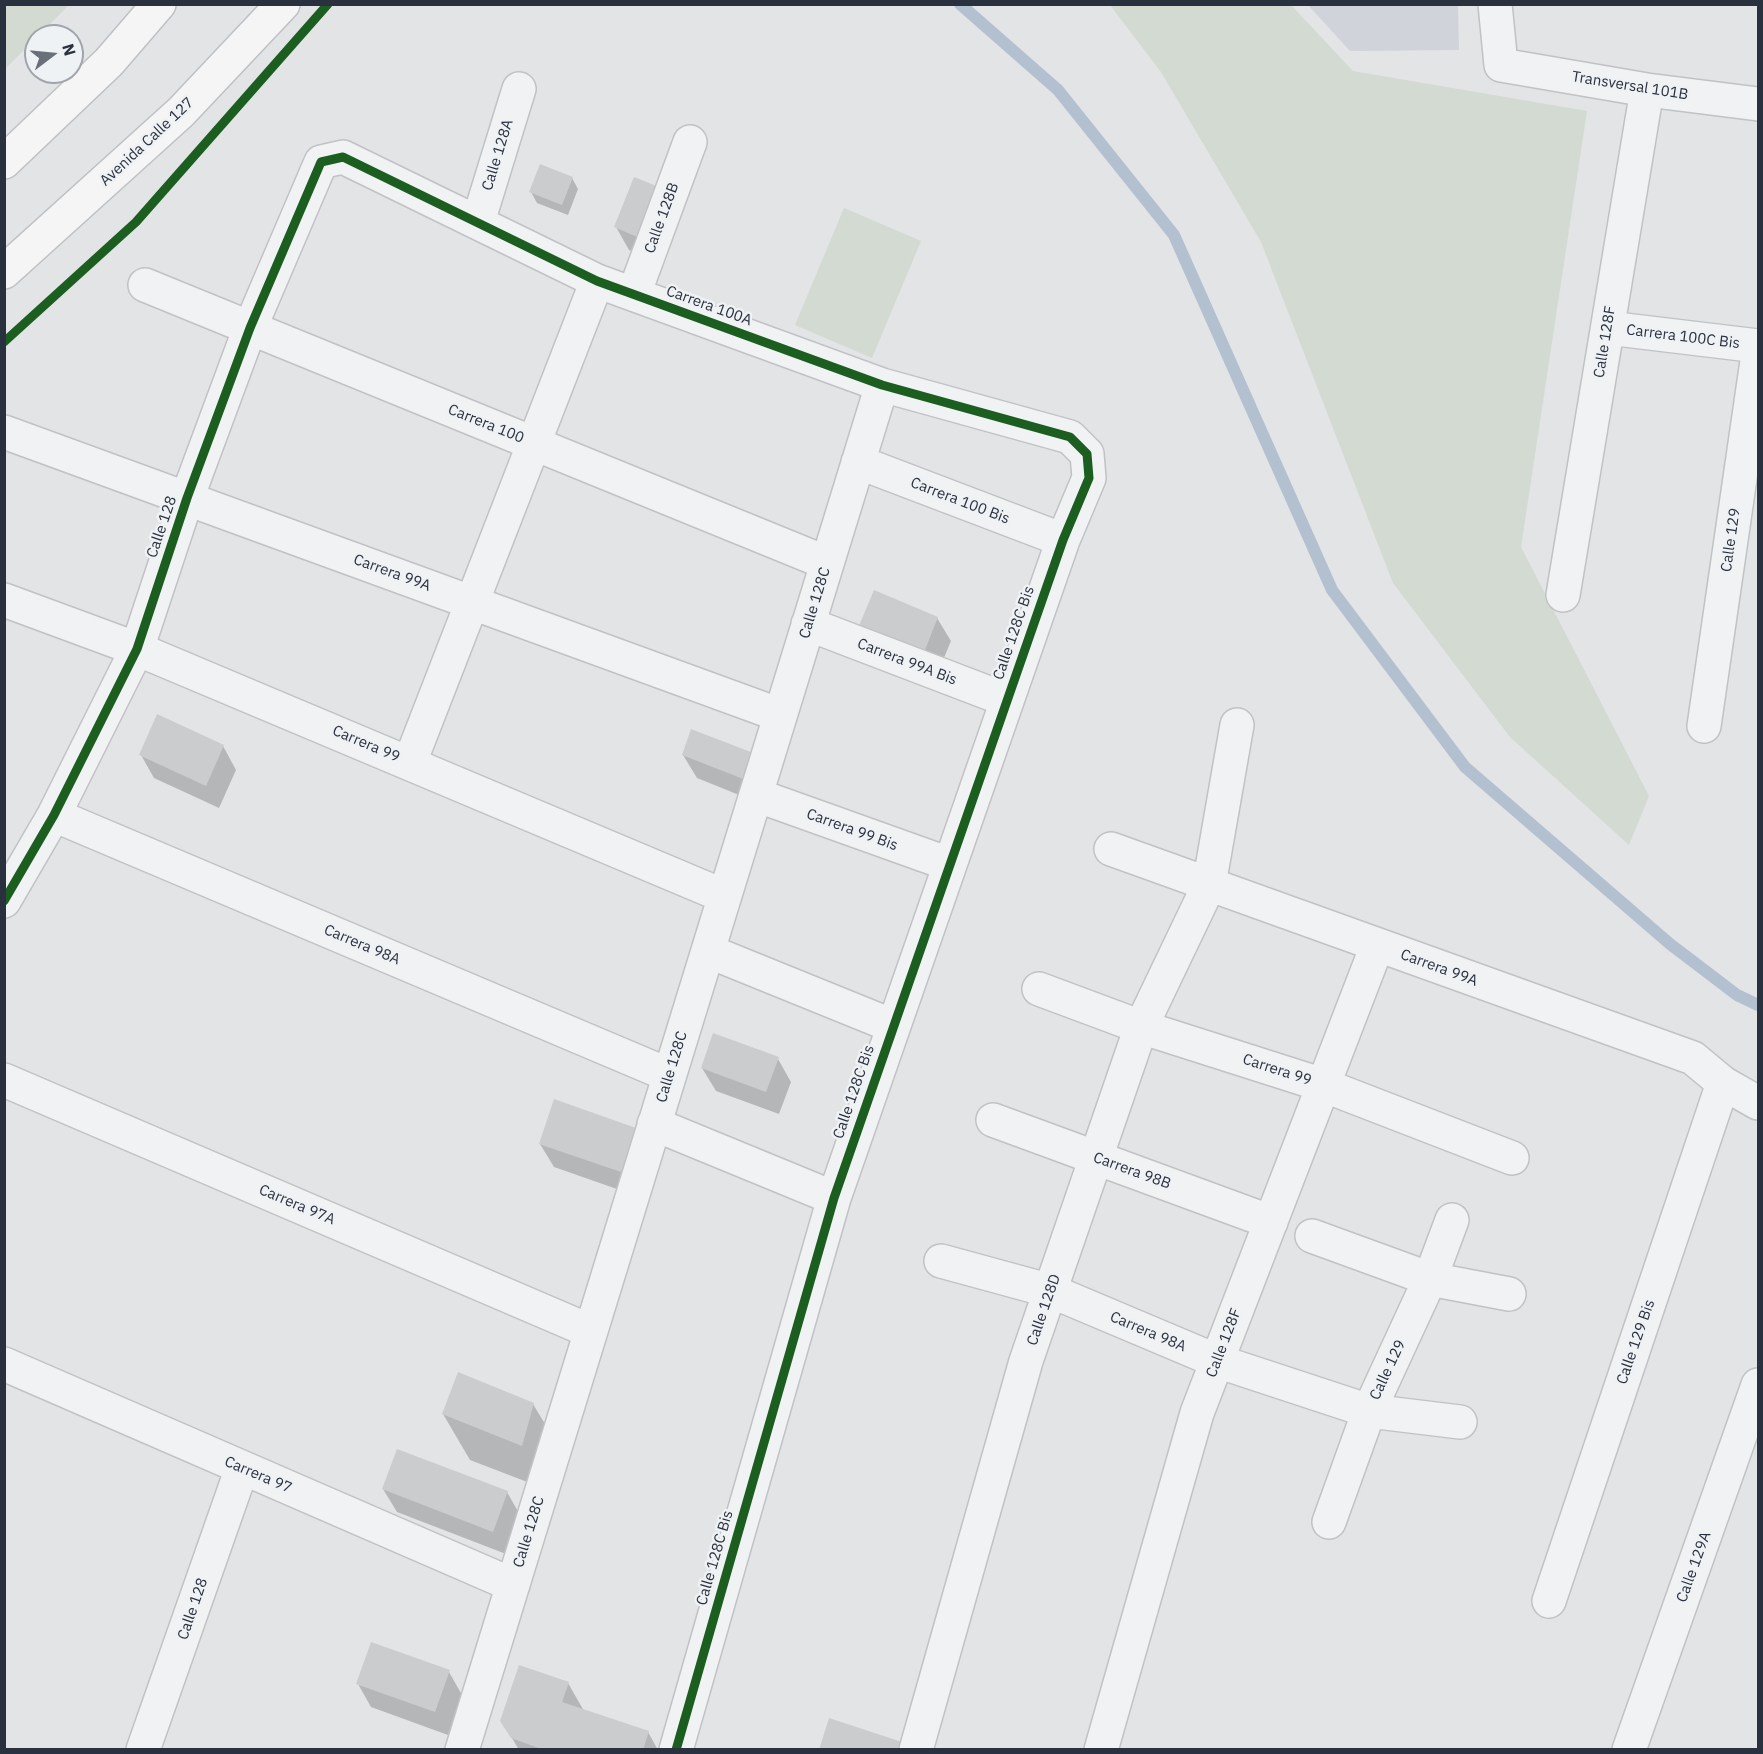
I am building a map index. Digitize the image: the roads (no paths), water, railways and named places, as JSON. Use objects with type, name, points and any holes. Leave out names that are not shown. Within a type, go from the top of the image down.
[{"type":"main road","points":[[4,162],[109,62],[159,4]]},
{"type":"main road","name":"Avenida Calle 127","points":[[4,272],[181,112],[282,5]]},
{"type":"street","name":"Transversal 101B","points":[[1495,4],[1502,65],[1647,90],[1758,104]]},
{"type":"street","name":"Calle 128A","points":[[478,222],[519,89]]},
{"type":"street","name":"Calle 128F","points":[[1563,595],[1647,90]]},
{"type":"street","name":"Calle 128B","points":[[634,294],[690,142]]},
{"type":"street","name":"Carrera 100A","points":[[331,158],[343,158],[597,280],[882,385],[1070,437],[1087,454]]},
{"type":"street","name":"Calle 128","points":[[4,901],[54,815],[137,649],[187,498],[250,328],[321,162],[331,158]]},
{"type":"street","points":[[410,762],[597,280]]},
{"type":"street","name":"Carrera 100","points":[[145,285],[827,562]]},
{"type":"street","name":"Carrera 100C Bis","points":[[1608,328],[1758,346]]},
{"type":"street","name":"Calle 129","points":[[1704,726],[1758,354]]},
{"type":"street","name":"Calle 128C","points":[[462,1749],[882,385]]},
{"type":"street","name":"Carrera 99A","points":[[4,432],[780,715]]},
{"type":"street","name":"Calle 128C Bis","points":[[676,1749],[834,1198],[1063,540],[1089,478],[1087,454]]},
{"type":"street","name":"Carrera 100 Bis","points":[[858,462],[1063,540]]},
{"type":"street","name":"Carrera 99","points":[[4,600],[137,649],[724,896]]},
{"type":"street","name":"Carrera 99A Bis","points":[[808,624],[1007,700]]},
{"type":"street","name":"Calle 128D","points":[[916,1749],[1026,1360],[1141,1027],[1209,885],[1237,725]]},
{"type":"street","name":"Carrera 99 Bis","points":[[756,795],[950,864]]},
{"type":"street","name":"Carrera 98A","points":[[54,815],[669,1075]]},
{"type":"street","name":"Carrera 99A","points":[[1111,849],[1693,1058],[1723,1083],[1758,1103]]},
{"type":"street","name":"Calle 128F","points":[[1101,1749],[1197,1413],[1377,946]]},
{"type":"street","points":[[708,951],[893,1026]]},
{"type":"street","name":"Carrera 99","points":[[1039,989],[1141,1027],[1323,1085],[1512,1158]]},
{"type":"street","name":"Carrera 97A","points":[[4,1080],[591,1331]]},
{"type":"street","name":"Calle 129 Bis","points":[[1549,1601],[1723,1083]]},
{"type":"street","name":"Carrera 98B","points":[[993,1120],[1271,1222]]},
{"type":"street","points":[[654,1124],[834,1198]]},
{"type":"street","name":"Calle 129","points":[[1329,1522],[1369,1411],[1430,1279],[1452,1220]]},
{"type":"street","points":[[1312,1236],[1430,1279],[1509,1294]]},
{"type":"street","name":"Carrera 98A","points":[[941,1261],[1051,1291],[1217,1360],[1369,1411],[1460,1422]]},
{"type":"street","name":"Carrera 97","points":[[4,1364],[513,1585]]},
{"type":"street","name":"Calle 129A","points":[[1629,1749],[1758,1385]]},
{"type":"street","name":"Calle 128","points":[[143,1749],[242,1468]]},
{"type":"waterway","points":[[960,4],[1058,90],[1174,235],[1332,590],[1465,767],[1670,944],[1737,995],[1758,1005]]}]
